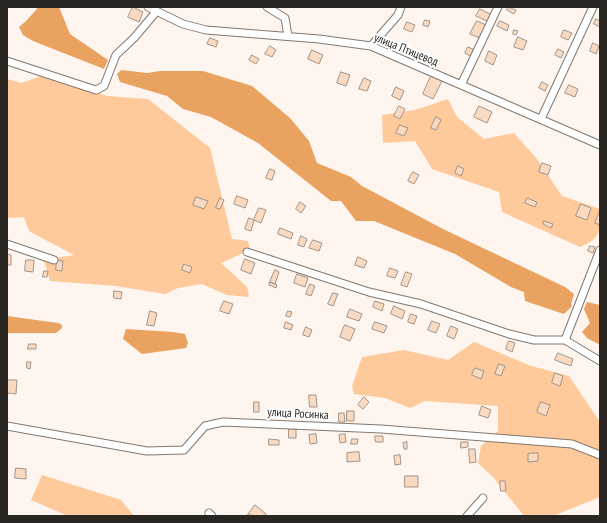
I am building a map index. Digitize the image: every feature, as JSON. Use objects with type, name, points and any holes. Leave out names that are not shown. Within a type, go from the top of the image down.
[{"type":"street","name":"улица Птицевод","points":[[148,7],[183,24],[206,30],[288,36],[371,46],[600,145]]},
{"type":"street","points":[[267,7],[285,18],[288,36]]},
{"type":"street","points":[[371,46],[398,15],[401,7]]},
{"type":"street","points":[[461,85],[498,7]]},
{"type":"street","points":[[540,119],[593,7]]},
{"type":"street","points":[[7,61],[96,90],[104,86],[116,56],[134,38],[156,12]]},
{"type":"street","points":[[7,244],[54,260]]},
{"type":"street","points":[[564,340],[600,250]]},
{"type":"street","points":[[247,252],[369,292],[421,304],[509,334],[534,340],[564,340],[600,361]]},
{"type":"street","name":"улица Росинка","points":[[7,426],[148,451],[184,450],[205,426],[223,422],[381,429],[572,444],[600,455]]},
{"type":"street","points":[[467,516],[483,498]]},
{"type":"shaded area","points":[[36,7],[59,7],[70,34],[108,60],[104,69],[33,41],[23,35],[19,27],[37,9]]},
{"type":"shaded area","points":[[121,70],[147,73],[160,71],[203,71],[252,86],[290,118],[309,141],[317,163],[351,177],[362,186],[443,229],[565,287],[574,294],[571,304],[572,306],[564,314],[525,301],[524,292],[511,287],[455,254],[374,221],[356,221],[341,201],[331,201],[258,143],[211,117],[183,109],[167,96],[120,82],[117,74]]},
{"type":"shaded area","points":[[47,74],[107,96],[148,99],[210,148],[232,239],[248,241],[250,250],[221,263],[247,287],[249,297],[227,295],[202,284],[178,288],[165,294],[116,286],[50,281],[44,260],[74,255],[29,231],[24,217],[7,218],[7,79],[21,83]]},
{"type":"shaded area","points":[[448,99],[457,117],[484,139],[514,133],[537,159],[562,196],[600,209],[600,223],[596,237],[580,247],[502,212],[499,192],[432,169],[415,141],[383,143],[382,115],[415,110]]},
{"type":"shaded area","points":[[587,302],[600,305],[600,345],[587,338],[582,332],[590,323],[584,309]]},
{"type":"shaded area","points":[[7,316],[58,323],[62,325],[62,328],[56,333],[7,333]]},
{"type":"shaded area","points":[[126,329],[185,334],[188,343],[186,348],[142,354],[123,339]]},
{"type":"shaded area","points":[[474,342],[531,366],[569,376],[600,422],[600,497],[553,516],[524,516],[493,477],[478,463],[481,446],[498,431],[498,406],[425,401],[410,408],[385,398],[354,394],[352,386],[362,357],[404,350],[448,360]]},
{"type":"shaded area","points":[[42,475],[121,500],[134,516],[68,516],[31,500]]},
{"type":"building","points":[[133,7],[143,12],[139,22],[128,17]]},
{"type":"building","points":[[508,7],[516,10],[514,14],[507,10]]},
{"type":"building","points":[[480,9],[492,15],[489,22],[476,16]]},
{"type":"building","points":[[596,19],[600,21],[600,27],[594,24]]},
{"type":"building","points":[[425,20],[430,21],[428,27],[423,25]]},
{"type":"building","points":[[477,21],[486,25],[480,38],[470,34]]},
{"type":"building","points":[[500,21],[509,25],[507,31],[497,26]]},
{"type":"building","points":[[407,22],[415,25],[412,32],[404,29]]},
{"type":"building","points":[[514,30],[518,31],[516,35],[513,34]]},
{"type":"building","points":[[564,30],[572,33],[568,40],[561,37]]},
{"type":"building","points":[[518,37],[527,41],[523,50],[514,47]]},
{"type":"building","points":[[210,38],[218,41],[216,47],[207,44]]},
{"type":"building","points":[[593,43],[599,46],[596,54],[590,51]]},
{"type":"building","points":[[270,46],[276,50],[272,57],[265,54]]},
{"type":"building","points":[[468,47],[475,50],[472,57],[465,53]]},
{"type":"building","points":[[558,49],[564,52],[561,58],[555,55]]},
{"type":"building","points":[[312,50],[323,55],[319,64],[308,59]]},
{"type":"building","points":[[489,51],[497,55],[493,65],[485,61]]},
{"type":"building","points":[[252,55],[259,59],[256,64],[249,60]]},
{"type":"building","points":[[341,72],[350,75],[346,86],[337,83]]},
{"type":"building","points":[[431,76],[442,81],[433,99],[423,94]]},
{"type":"building","points":[[364,78],[371,81],[367,91],[359,89]]},
{"type":"building","points":[[542,82],[548,85],[545,91],[539,88]]},
{"type":"building","points":[[569,85],[578,89],[575,97],[565,93]]},
{"type":"building","points":[[396,87],[404,91],[400,100],[392,96]]},
{"type":"building","points":[[399,106],[405,109],[400,119],[394,116]]},
{"type":"building","points":[[479,106],[492,112],[487,123],[474,117]]},
{"type":"building","points":[[436,117],[441,120],[436,130],[431,128]]},
{"type":"building","points":[[400,125],[408,128],[404,136],[396,133]]},
{"type":"building","points":[[542,163],[551,166],[548,175],[539,172]]},
{"type":"building","points":[[458,166],[464,169],[461,176],[455,173]]},
{"type":"building","points":[[270,169],[275,171],[272,180],[266,178]]},
{"type":"building","points":[[413,172],[419,175],[414,184],[408,181]]},
{"type":"building","points":[[237,196],[248,200],[245,208],[234,204]]},
{"type":"building","points":[[196,197],[208,201],[204,209],[193,205]]},
{"type":"building","points":[[220,198],[224,200],[220,209],[216,208]]},
{"type":"building","points":[[527,198],[537,202],[535,207],[525,203]]},
{"type":"building","points":[[300,202],[306,206],[301,213],[296,209]]},
{"type":"building","points":[[581,204],[591,208],[587,220],[576,216]]},
{"type":"building","points":[[259,208],[266,210],[261,223],[254,220]]},
{"type":"building","points":[[599,213],[600,214],[600,225],[595,223]]},
{"type":"building","points":[[249,218],[254,220],[251,231],[245,229]]},
{"type":"building","points":[[544,221],[553,224],[551,228],[543,224]]},
{"type":"building","points":[[280,228],[293,233],[291,239],[278,234]]},
{"type":"building","points":[[301,236],[307,239],[304,247],[298,245]]},
{"type":"building","points":[[313,240],[322,243],[319,251],[309,248]]},
{"type":"building","points":[[590,246],[595,247],[593,253],[588,251]]},
{"type":"building","points":[[7,254],[11,255],[11,265],[7,265]]},
{"type":"building","points":[[358,257],[367,261],[364,268],[355,265]]},
{"type":"building","points":[[245,259],[255,263],[251,274],[241,270]]},
{"type":"building","points":[[26,260],[34,260],[33,272],[25,271]]},
{"type":"building","points":[[57,260],[63,261],[62,271],[56,270]]},
{"type":"building","points":[[184,264],[192,267],[190,273],[182,270]]},
{"type":"building","points":[[390,268],[398,271],[395,278],[387,276]]},
{"type":"building","points":[[275,270],[279,272],[275,284],[270,282]]},
{"type":"building","points":[[44,271],[48,271],[47,277],[43,277]]},
{"type":"building","points":[[406,272],[412,274],[407,287],[401,285]]},
{"type":"building","points":[[297,274],[308,278],[305,287],[294,283]]},
{"type":"building","points":[[270,282],[277,285],[276,288],[269,285]]},
{"type":"building","points":[[310,284],[315,286],[311,296],[306,294]]},
{"type":"building","points":[[114,291],[122,292],[121,299],[114,298]]},
{"type":"building","points":[[333,293],[338,294],[333,306],[328,304]]},
{"type":"building","points":[[224,301],[233,304],[229,314],[220,311]]},
{"type":"building","points":[[375,301],[384,304],[382,311],[373,307]]},
{"type":"building","points":[[394,306],[405,311],[402,319],[391,314]]},
{"type":"building","points":[[350,309],[362,314],[359,321],[347,317]]},
{"type":"building","points":[[150,311],[157,313],[154,326],[147,325]]},
{"type":"building","points":[[288,311],[292,312],[290,317],[286,316]]},
{"type":"building","points":[[411,314],[417,316],[414,324],[408,322]]},
{"type":"building","points":[[432,321],[440,324],[436,333],[428,330]]},
{"type":"building","points":[[286,322],[293,325],[291,330],[284,328]]},
{"type":"building","points":[[375,322],[387,326],[384,333],[372,329]]},
{"type":"building","points":[[345,325],[355,329],[350,341],[340,337]]},
{"type":"building","points":[[451,326],[458,329],[454,339],[447,336]]},
{"type":"building","points":[[306,327],[312,330],[309,337],[303,335]]},
{"type":"building","points":[[509,341],[515,343],[512,352],[506,349]]},
{"type":"building","points":[[29,344],[36,344],[36,349],[28,349]]},
{"type":"building","points":[[558,353],[573,359],[571,366],[555,360]]},
{"type":"building","points":[[27,362],[31,362],[30,369],[27,368]]},
{"type":"building","points":[[499,364],[505,366],[501,376],[495,374]]},
{"type":"building","points":[[475,368],[484,371],[481,379],[472,375]]},
{"type":"building","points":[[555,373],[563,376],[560,386],[552,383]]},
{"type":"building","points":[[7,380],[17,380],[16,394],[7,393]]},
{"type":"building","points":[[309,395],[316,395],[317,407],[310,407]]},
{"type":"building","points":[[364,397],[369,402],[363,409],[358,405]]},
{"type":"building","points":[[254,402],[259,402],[259,412],[254,412]]},
{"type":"building","points":[[541,402],[550,405],[546,416],[537,412]]},
{"type":"building","points":[[482,406],[491,410],[488,418],[479,415]]},
{"type":"building","points":[[347,411],[354,411],[354,421],[347,421]]},
{"type":"building","points":[[339,413],[344,413],[345,422],[339,422]]},
{"type":"building","points":[[289,429],[296,429],[296,438],[289,438]]},
{"type":"building","points":[[316,434],[317,443],[310,444],[309,435]]},
{"type":"building","points":[[345,434],[346,442],[340,443],[339,435]]},
{"type":"building","points":[[375,436],[383,436],[383,442],[376,442]]},
{"type":"building","points":[[269,439],[279,440],[279,445],[269,445]]},
{"type":"building","points":[[352,439],[358,439],[357,444],[351,444]]},
{"type":"building","points":[[407,442],[407,449],[404,449],[403,443]]},
{"type":"building","points":[[461,442],[468,442],[468,447],[461,448]]},
{"type":"building","points":[[469,449],[475,449],[476,462],[470,463]]},
{"type":"building","points":[[359,452],[360,461],[347,462],[347,453]]},
{"type":"building","points":[[538,453],[538,461],[528,462],[528,454]]},
{"type":"building","points":[[400,455],[401,464],[395,465],[394,456]]},
{"type":"building","points":[[16,468],[26,469],[26,479],[15,478]]},
{"type":"building","points":[[405,476],[418,476],[418,487],[405,487]]},
{"type":"building","points":[[500,481],[505,481],[506,491],[501,491]]},
{"type":"building","points":[[255,505],[266,514],[265,516],[248,515]]}]
